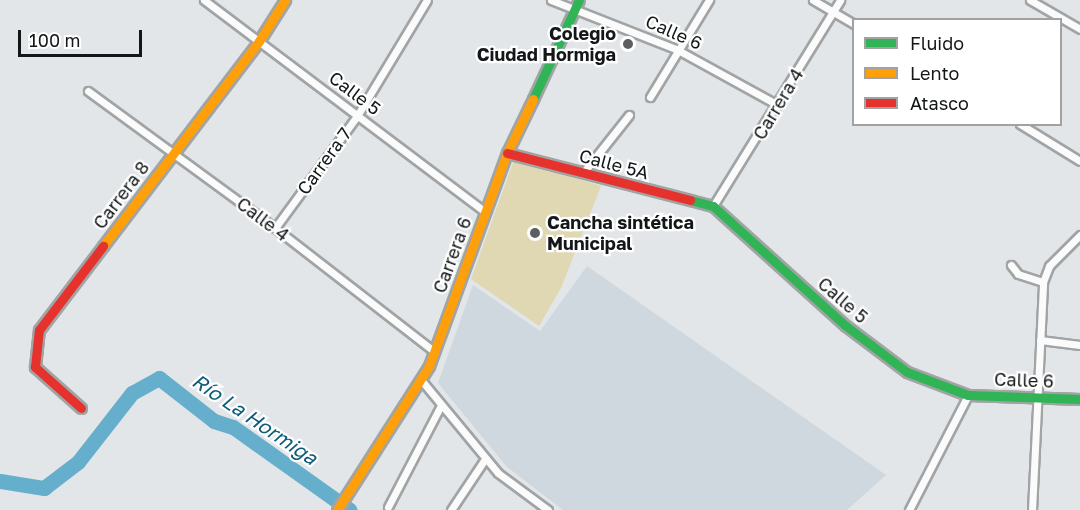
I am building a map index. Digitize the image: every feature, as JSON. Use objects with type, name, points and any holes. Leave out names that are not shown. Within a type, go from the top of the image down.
[{"type":"street","name":"Calle 5","points":[[204,0],[485,212]]},
{"type":"street","name":"Carrera 8","points":[[81,408],[35,367],[39,330],[259,41],[285,0]]},
{"type":"street","name":"Carrera 7","points":[[275,228],[357,116],[427,0]]},
{"type":"street","name":"Calle 6","points":[[551,0],[577,5],[676,49],[778,105]]},
{"type":"street","points":[[650,97],[676,49],[709,0]]},
{"type":"street","points":[[813,0],[852,23]]},
{"type":"street","name":"Carrera 4","points":[[713,206],[778,105],[840,0]]},
{"type":"street","points":[[1030,0],[1061,18]]},
{"type":"street","name":"Carrera 6","points":[[337,510],[422,381],[435,352],[507,153],[577,5]]},
{"type":"street","points":[[1062,19],[1080,29]]},
{"type":"street","name":"Calle 4","points":[[88,91],[275,228],[435,352]]},
{"type":"street","points":[[583,172],[629,115]]},
{"type":"street","points":[[1023,126],[1080,161]]},
{"type":"street","name":"Calle 5A","points":[[507,153],[713,206]]},
{"type":"street","name":"Calle 5","points":[[713,206],[846,326],[907,372],[968,395]]},
{"type":"street","points":[[1032,510],[1043,282],[1049,266],[1080,235]]},
{"type":"street","points":[[1011,265],[1018,274],[1043,282]]},
{"type":"street","points":[[1040,340],[1080,345]]},
{"type":"street","points":[[422,381],[485,459],[548,510]]},
{"type":"street","name":"Calle 6","points":[[968,395],[1080,399]]},
{"type":"street","points":[[909,510],[968,395]]},
{"type":"street","points":[[388,507],[441,405]]},
{"type":"street","points":[[451,510],[485,459]]},
{"type":"shaded area","name":"Cancha sintética Municipal","points":[[514,160],[601,186],[561,288],[539,326],[471,279]]},
{"type":"shaded area","points":[[587,266],[886,475],[847,510],[563,510],[507,467],[438,383],[473,285],[540,331]]},
{"type":"waterway","name":"Río La Hormiga","points":[[0,481],[44,488],[78,462],[132,393],[159,378],[214,421],[233,427],[350,510]]},
{"type":"traffic: fast","points":[[533,99],[579,0]]},
{"type":"traffic: fast","points":[[690,200],[713,206],[846,326],[907,372],[968,395],[1080,399]]},
{"type":"traffic: slow","points":[[103,246],[259,41],[285,0]]},
{"type":"traffic: slow","points":[[337,510],[429,366],[507,153],[533,99]]},
{"type":"traffic: jam","points":[[507,153],[690,200]]},
{"type":"traffic: jam","points":[[81,408],[35,367],[39,330],[103,246]]},
{"type":"place","name":"Colegio Ciudad Hormiga","points":[[628,44]]},
{"type":"place","name":"Cancha sintética Municipal","points":[[535,233]]}]
